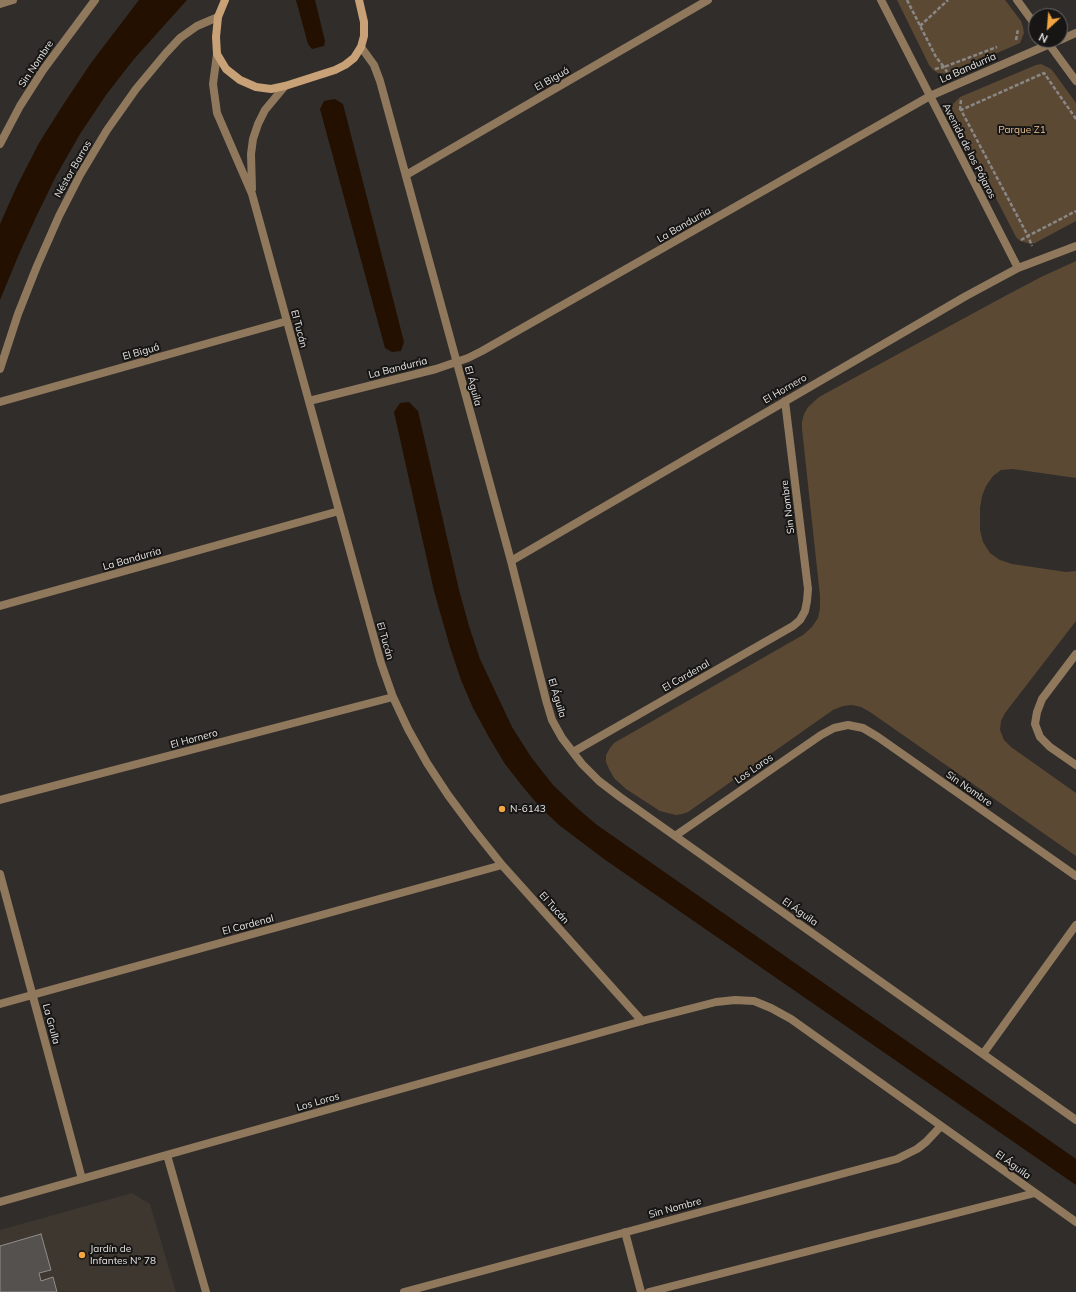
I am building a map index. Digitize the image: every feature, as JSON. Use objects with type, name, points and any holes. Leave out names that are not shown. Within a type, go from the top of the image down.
[{"type":"street","points":[[0,4],[13,0]]},
{"type":"street","name":"Sin Nombre","points":[[0,144],[20,106],[43,70],[95,0]]},
{"type":"street","points":[[225,0],[218,17],[216,37],[217,54],[226,69],[240,80],[256,87],[271,89],[335,70],[354,58],[361,47],[364,36],[364,22],[359,0]]},
{"type":"street","name":"El Biguá","points":[[406,175],[708,0]]},
{"type":"street","name":"Avenida de los Pájaros","points":[[881,0],[1018,268]]},
{"type":"street","points":[[1017,0],[1028,15]]},
{"type":"street","name":"Néstor Barros","points":[[0,368],[18,314],[37,266],[59,216],[80,174],[136,89],[166,53],[180,38],[197,26],[218,17]]},
{"type":"street","name":"El Águila","points":[[361,47],[378,73],[511,561],[546,700],[552,720],[562,738],[599,781],[1076,1120]]},
{"type":"street","name":"La Bandurria","points":[[309,401],[457,363],[482,351],[930,96],[1035,48]]},
{"type":"street","points":[[1052,48],[1076,81]]},
{"type":"street","name":"El Tucán","points":[[217,54],[213,84],[217,113],[252,194],[381,663],[393,697],[408,729],[435,776],[452,801],[502,865],[642,1021]]},
{"type":"street","name":"El Tucán","points":[[252,194],[251,162],[253,138],[265,110],[285,86]]},
{"type":"street","name":"El Hornero","points":[[511,561],[966,296],[1018,268],[1076,246]]},
{"type":"street","name":"El Biguá","points":[[0,402],[287,321]]},
{"type":"street","name":"Sin Nombre","points":[[785,401],[808,589],[805,611]]},
{"type":"street","name":"La Bandurria","points":[[0,606],[339,511]]},
{"type":"street","name":"El Cardenal","points":[[573,752],[793,626],[800,620],[805,611]]},
{"type":"street","points":[[1076,654],[1042,699],[1037,712],[1035,724],[1040,737],[1050,747],[1076,766]]},
{"type":"street","name":"El Hornero","points":[[0,800],[393,697]]},
{"type":"street","name":"Sin Nombre","points":[[848,725],[863,728],[878,737],[1076,876]]},
{"type":"street","name":"Los Loros","points":[[675,836],[821,735],[834,728],[848,725]]},
{"type":"street","name":"El Cardenal","points":[[0,1004],[502,865]]},
{"type":"street","name":"La Grulla","points":[[0,874],[82,1179]]},
{"type":"street","points":[[983,1054],[1076,926]]},
{"type":"street","name":"El Águila","points":[[642,1021],[716,1002],[735,1000],[754,1001],[771,1008],[791,1019],[1076,1222]]},
{"type":"street","name":"Los Loros","points":[[0,1202],[642,1021]]},
{"type":"street","name":"Sin Nombre","points":[[404,1292],[897,1159],[917,1149],[941,1126]]},
{"type":"street","points":[[167,1155],[206,1292]]},
{"type":"street","points":[[649,1292],[1035,1193]]},
{"type":"street","points":[[624,1232],[641,1292]]},
{"type":"path","points":[[907,0],[936,57],[944,67],[1002,45]]},
{"type":"path","points":[[920,26],[948,0]]},
{"type":"path","points":[[1010,42],[1017,39],[1018,28]]},
{"type":"path","points":[[942,120],[1044,73],[1076,119]]},
{"type":"path","points":[[954,85],[960,97],[961,110],[1028,236],[1076,211]]},
{"type":"shaded area","points":[[139,0],[187,0],[134,59],[106,95],[80,134],[56,176],[37,215],[0,300],[0,224],[17,186],[39,143],[63,105],[91,63]]},
{"type":"shaded area","points":[[296,0],[315,0],[325,41],[324,46],[312,49],[308,44]]},
{"type":"shaded area","points":[[335,99],[343,104],[404,342],[401,351],[392,352],[385,348],[320,109],[324,101]]},
{"type":"shaded area","points":[[409,402],[418,411],[459,590],[480,659],[512,727],[531,757],[553,785],[597,825],[1076,1159],[1076,1185],[604,859],[559,825],[540,807],[505,764],[490,739],[473,708],[461,680],[450,647],[434,591],[394,412],[400,403]]},
{"type":"shaded area","name":"Jardín de Infantes N° 78","points":[[132,1193],[150,1204],[176,1292],[0,1292],[0,1230]]},
{"type":"green space","points":[[897,0],[1005,0],[1021,21],[1024,33],[1020,43],[949,74],[938,73],[929,65]]},
{"type":"green space","name":"Parque Z1","points":[[1041,64],[1051,69],[1076,103],[1076,221],[1031,244],[1020,241],[1016,237],[953,115],[952,108],[953,104],[960,97]]},
{"type":"green space","points":[[1076,261],[1076,478],[1013,469],[1001,470],[993,476],[986,486],[982,496],[980,508],[980,530],[983,542],[990,553],[1000,560],[1012,564],[1066,572],[1076,571],[1076,621],[1005,713],[1001,721],[1000,730],[1004,740],[1011,747],[1076,793],[1076,856],[870,712],[861,707],[852,705],[843,706],[833,710],[688,812],[676,815],[660,811],[626,789],[614,778],[606,762],[606,755],[614,743],[803,635],[812,627],[818,618],[820,596],[802,429],[804,414],[808,407],[819,397],[1005,296]]},
{"type":"building","points":[[41,1234],[51,1270],[39,1273],[41,1281],[53,1277],[57,1292],[0,1292],[0,1246]]},
{"type":"place","name":"N-6143","points":[[502,809]]},
{"type":"place","name":"Jardín de Infantes N° 78","points":[[82,1255]]}]
